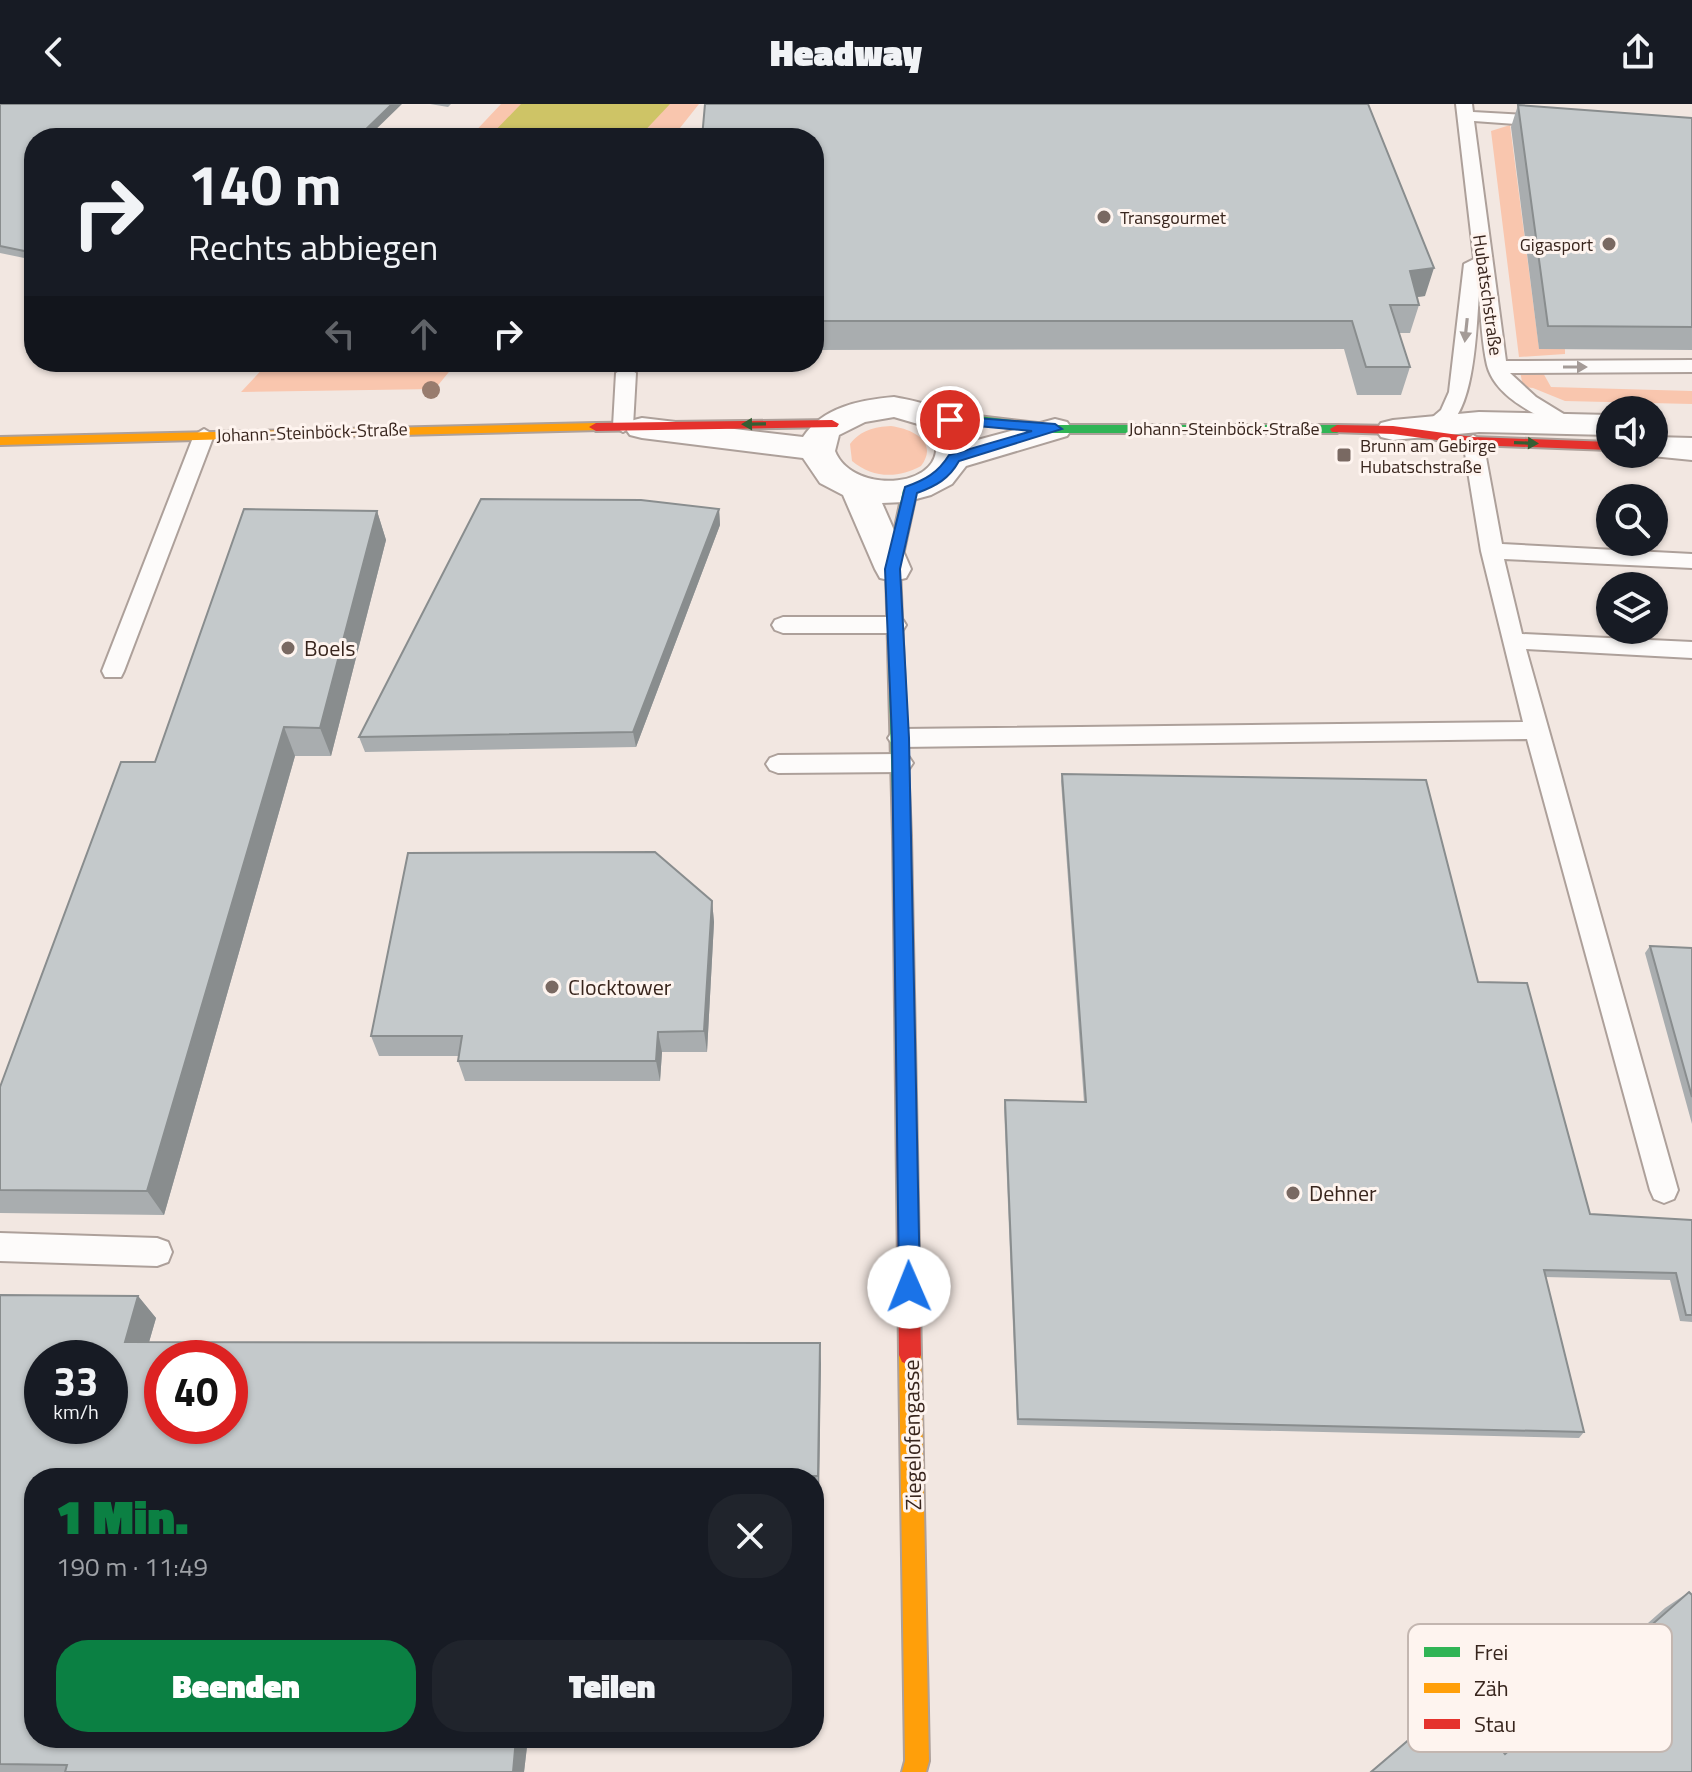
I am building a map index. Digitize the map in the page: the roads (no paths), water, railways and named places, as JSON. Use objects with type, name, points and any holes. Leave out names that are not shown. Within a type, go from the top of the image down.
[{"type":"street","points":[[882,408],[916,411],[935,420],[949,431],[955,444],[954,458],[946,472],[931,483],[910,490],[883,492],[857,487],[823,465],[825,436],[849,414],[882,408]]},
{"type":"street","name":"Johann-Steinböck-Straße","points":[[935,420],[978,420],[1055,429],[1211,427],[1393,430],[1479,422],[1596,425]]},
{"type":"street","name":"Johann-Steinböck-Straße","points":[[0,441],[623,426],[825,436]]},
{"type":"street","points":[[1668,426],[1692,427]]},
{"type":"street","name":"Johann-Steinböck-Straße","points":[[954,458],[1055,429]]},
{"type":"street","name":"Johann-Steinböck-Straße","points":[[1393,430],[1473,441],[1596,445]]},
{"type":"street","points":[[1668,448],[1692,449]]},
{"type":"street","name":"Ziegelofengasse","points":[[857,487],[893,569]]},
{"type":"street","name":"Ziegelofengasse","points":[[910,490],[893,569],[901,763],[917,1761],[914,1772]]},
{"type":"lane","points":[[1465,110],[1545,121]]},
{"type":"lane","name":"Hubatschstraße","points":[[1465,110],[1497,367],[1507,385],[1532,404],[1570,424]]},
{"type":"lane","name":"Hubatschstraße","points":[[1431,427],[1450,413],[1459,392],[1478,224]]},
{"type":"lane","points":[[1497,367],[1692,366]]},
{"type":"lane","points":[[623,426],[626,373]]},
{"type":"lane","points":[[113,671],[204,435]]},
{"type":"lane","points":[[1473,441],[1492,551],[1512,641],[1664,1190]]},
{"type":"lane","points":[[1492,551],[1692,561]]},
{"type":"lane","points":[[783,625],[895,625]]},
{"type":"lane","points":[[1512,641],[1692,650]]},
{"type":"lane","points":[[900,738],[1537,730]]},
{"type":"lane","points":[[778,764],[901,763]]},
{"type":"lane","points":[[0,1247],[157,1252]]},
{"type":"place","name":"Transgourmet","points":[[1104,217]]},
{"type":"place","name":"Gigasport","points":[[1609,244]]},
{"type":"place","name":"Brunn am Gebirge Hubatschstraße","points":[[1344,455]]},
{"type":"place","name":"Boels","points":[[288,648]]},
{"type":"place","name":"Clocktower","points":[[552,987]]},
{"type":"place","name":"Dehner","points":[[1293,1193]]}]
